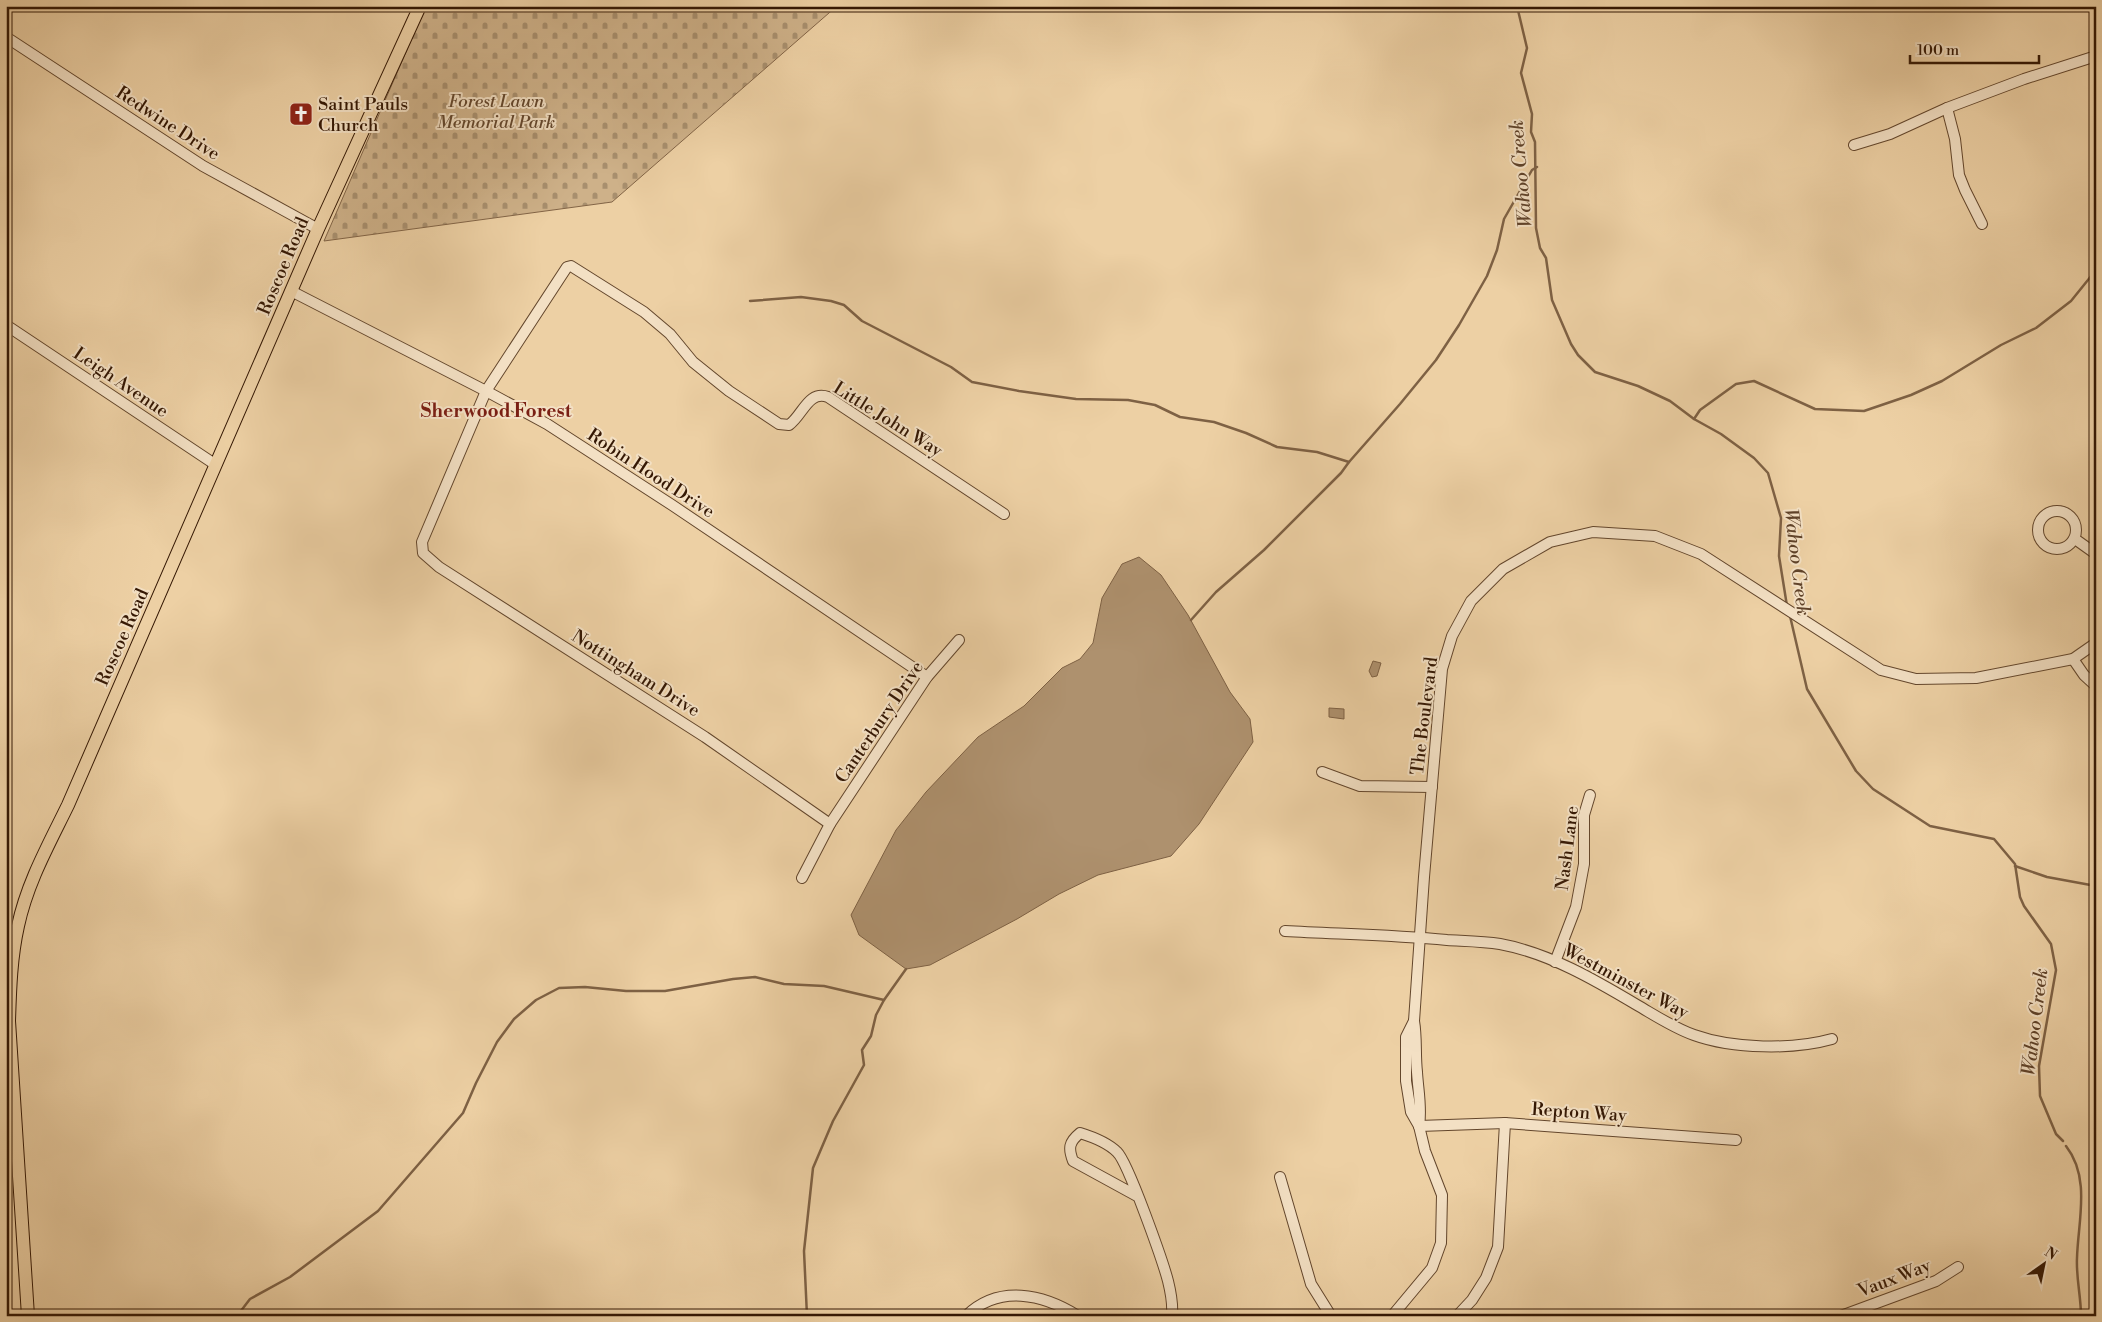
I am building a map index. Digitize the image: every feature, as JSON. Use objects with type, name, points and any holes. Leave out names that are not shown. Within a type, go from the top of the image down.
[{"type":"main road","name":"Roscoe Road","points":[[28,1316],[7,1021],[10,974],[18,928],[36,872],[68,805],[318,229],[420,6]]},
{"type":"street","name":"Redwine Drive","points":[[6,38],[204,166],[318,229]]},
{"type":"street","points":[[1854,145],[1890,134],[1947,108],[2024,79],[2096,56]]},
{"type":"street","points":[[1947,108],[1959,175],[1982,224]]},
{"type":"street","name":"Little John Way","points":[[486,391],[567,267],[571,266],[644,312],[670,334],[698,367],[729,391],[779,424],[789,425],[794,422],[813,397],[819,395],[828,397],[1004,514]]},
{"type":"street","name":"Robin Hood Drive","points":[[292,291],[547,424],[672,505],[927,677]]},
{"type":"street","name":"Leigh Avenue","points":[[6,325],[216,466]]},
{"type":"street","name":"Nottingham Drive","points":[[486,391],[422,542],[423,553],[439,567],[705,737],[830,824]]},
{"type":"street","name":"The Boulevard","points":[[1392,1316],[1432,1268],[1442,1243],[1442,1195],[1425,1150],[1420,1126],[1421,1111],[1416,1070],[1417,1039],[1414,1021],[1442,669],[1452,636],[1471,601],[1502,569],[1550,542],[1593,532],[1655,536],[1701,554],[1881,670],[1916,679],[1976,678],[2073,659],[2096,643]]},
{"type":"street","points":[[2075,539],[2096,554]]},
{"type":"street","name":"Canterbury Drive","points":[[802,878],[830,824],[927,677],[959,640]]},
{"type":"street","points":[[2073,659],[2084,675],[2096,686]]},
{"type":"street","points":[[1322,772],[1360,786],[1432,787]]},
{"type":"street","name":"Nash Lane","points":[[1555,962],[1576,907],[1584,864],[1584,815],[1590,795]]},
{"type":"street","name":"Westminster Way","points":[[1285,931],[1500,944],[1555,962],[1586,976],[1666,1022],[1694,1035],[1715,1040],[1762,1046],[1812,1045],[1832,1038]]},
{"type":"street","points":[[1457,1316],[1472,1300],[1486,1278],[1498,1247],[1505,1123]]},
{"type":"street","name":"Repton Way","points":[[1420,1126],[1505,1123],[1736,1140]]},
{"type":"street","points":[[1137,1196],[1072,1161],[1069,1149],[1072,1140],[1080,1133],[1097,1139],[1117,1152],[1123,1159],[1137,1196],[1168,1279],[1173,1306],[1172,1316]]},
{"type":"street","points":[[1280,1177],[1311,1284],[1331,1316]]},
{"type":"street","name":"Vaux Way","points":[[1841,1316],[1936,1281],[1958,1268]]},
{"type":"street","points":[[966,1316],[976,1306],[1002,1295],[1043,1300],[1065,1308],[1078,1316]]},
{"type":"green space","name":"Forest Lawn Memorial Park","points":[[426,6],[837,6],[612,202],[324,241]]},
{"type":"shaded area","points":[[1139,557],[1161,575],[1188,615],[1230,692],[1250,719],[1253,742],[1199,824],[1171,856],[1098,875],[1059,894],[1017,919],[930,965],[906,969],[859,935],[851,915],[896,830],[926,792],[978,737],[1024,706],[1062,668],[1080,659],[1093,643],[1102,598],[1122,564]]},
{"type":"shaded area","points":[[1373,661],[1381,663],[1377,676],[1372,677],[1369,671]]},
{"type":"shaded area","points":[[1329,708],[1344,709],[1344,719],[1329,717]]},
{"type":"waterway","name":"Wahoo Creek","points":[[1517,6],[1527,48],[1521,73],[1532,114],[1531,132],[1535,142],[1536,228],[1540,248],[1546,258],[1552,300],[1571,344],[1578,355],[1595,372],[1638,386],[1670,401],[1754,458],[1768,473],[1781,518],[1779,556],[1787,606]]},
{"type":"waterway","points":[[1191,620],[1216,592],[1264,550],[1341,473],[1436,360],[1487,276],[1497,250],[1504,219],[1532,170],[1537,167]]},
{"type":"waterway","points":[[1694,419],[1700,410],[1736,384],[1754,381],[1815,409],[1864,411],[1911,395],[1942,381],[2001,345],[2036,328],[2071,301],[2096,270]]},
{"type":"waterway","points":[[750,301],[801,297],[831,301],[844,305],[862,321],[951,367],[972,382],[1076,399],[1128,400],[1155,405],[1180,417],[1214,422],[1246,433],[1277,447],[1317,452],[1349,462]]},
{"type":"waterway","name":"Wahoo Creek","points":[[1790,616],[1807,689],[1856,771],[1873,789],[1930,826],[1994,839],[2015,864],[2020,897],[2024,906],[2051,944],[2056,970],[2039,1066],[2040,1096],[2056,1134],[2063,1141]]},
{"type":"waterway","points":[[2015,866],[2047,877],[2096,886]]},
{"type":"waterway","points":[[807,1316],[804,1251],[813,1168],[833,1121],[864,1065],[862,1050],[871,1036],[876,1015],[906,969]]},
{"type":"waterway","points":[[237,1316],[250,1299],[290,1277],[378,1211],[463,1113],[497,1042],[514,1019],[536,1000],[559,988],[585,987],[626,991],[665,991],[755,977],[784,984],[824,986],[884,1000]]},
{"type":"waterway","name":"Wahoo Creek","points":[[2066,1146],[2074,1158],[2081,1186],[2077,1265],[2081,1316]]},
{"type":"place","name":"Saint Pauls Church","points":[[301,114]]},
{"type":"district","name":"Sherwood Forest","points":[[496,410]]}]
